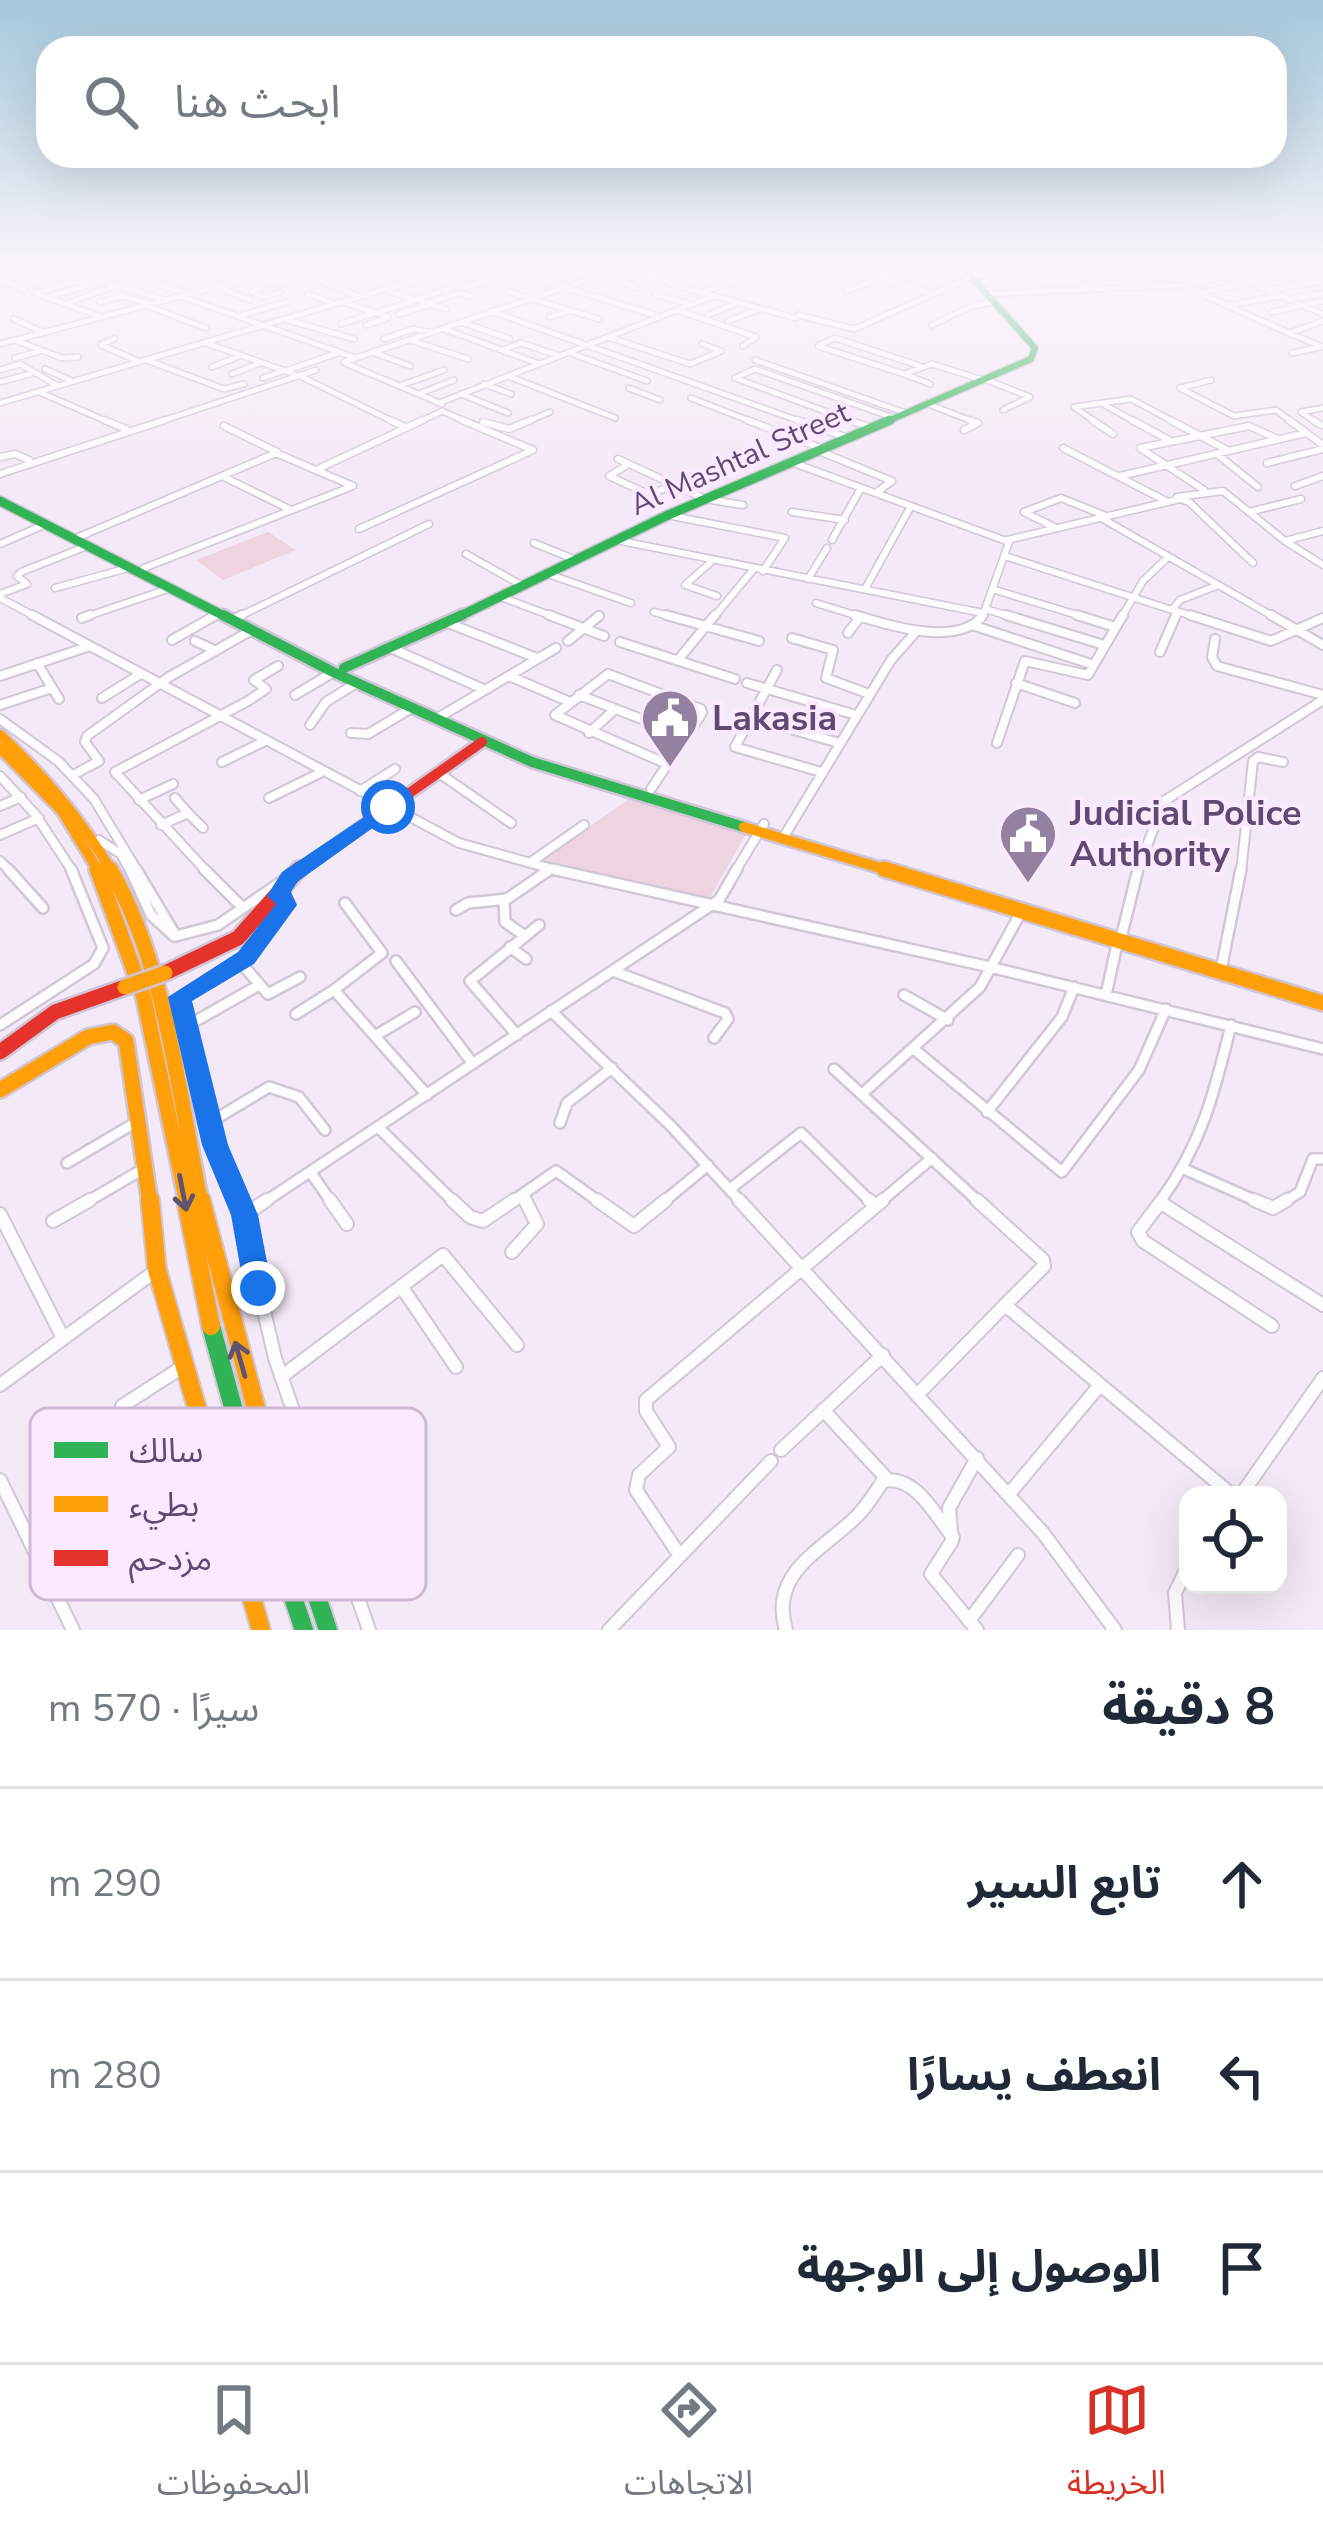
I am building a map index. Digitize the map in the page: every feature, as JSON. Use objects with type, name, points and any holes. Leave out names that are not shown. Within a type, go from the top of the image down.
[{"type":"main road","name":"Al Mashtal Street","points":[[347,674],[667,515],[1031,359],[1036,352],[1032,347]]},
{"type":"main road","points":[[2,502],[81,540]]},
{"type":"main road","points":[[2,502],[482,742],[762,827]]},
{"type":"main road","points":[[137,568],[347,674],[586,774],[650,789],[1022,909],[1323,999]]},
{"type":"main road","points":[[0,735],[62,789],[123,884],[145,942],[223,1297],[256,1408]]},
{"type":"main road","points":[[0,1052],[56,1012],[165,973],[238,938],[278,896],[289,877],[482,742]]},
{"type":"main road","points":[[0,748],[38,780],[68,816],[104,873],[122,917],[233,1408]]},
{"type":"main road","points":[[1120,938],[1323,999]]},
{"type":"main road","points":[[0,1090],[88,1037],[113,1032],[127,1045],[157,1270],[198,1408]]},
{"type":"main road","points":[[252,1600],[261,1630]]},
{"type":"main road","points":[[294,1600],[304,1630]]},
{"type":"main road","points":[[318,1600],[328,1630]]},
{"type":"street","points":[[33,347],[64,359],[78,357]]},
{"type":"street","points":[[106,347],[224,389],[244,384]]},
{"type":"street","points":[[0,403],[188,347]]},
{"type":"street","points":[[218,347],[296,375],[405,427]]},
{"type":"street","points":[[326,347],[354,358]]},
{"type":"street","points":[[388,347],[344,362],[505,429],[550,412]]},
{"type":"street","points":[[431,347],[468,359]]},
{"type":"street","points":[[494,347],[538,364]]},
{"type":"street","points":[[502,350],[510,347]]},
{"type":"street","points":[[533,347],[558,356]]},
{"type":"street","points":[[439,403],[579,347]]},
{"type":"street","points":[[596,347],[848,438]]},
{"type":"street","points":[[637,347],[690,364],[721,351],[710,347]]},
{"type":"street","points":[[821,347],[930,384]]},
{"type":"street","points":[[863,347],[920,366],[936,365],[1030,397],[1003,410]]},
{"type":"street","points":[[1292,353],[1323,347]]},
{"type":"street","points":[[15,358],[41,350]]},
{"type":"street","points":[[263,378],[340,352]]},
{"type":"street","points":[[373,352],[410,366]]},
{"type":"street","points":[[567,352],[647,381],[629,388],[659,400]]},
{"type":"street","points":[[212,367],[242,356]]},
{"type":"street","points":[[754,360],[900,416]]},
{"type":"street","points":[[232,374],[261,363]]},
{"type":"street","points":[[19,364],[35,371],[30,374],[2,377],[19,364]]},
{"type":"street","points":[[904,374],[920,366]]},
{"type":"street","points":[[44,369],[73,382]]},
{"type":"street","points":[[0,475],[316,370]]},
{"type":"street","points":[[400,386],[444,370]]},
{"type":"street","points":[[872,428],[735,378],[758,370],[900,416]]},
{"type":"street","points":[[30,374],[58,386]]},
{"type":"street","points":[[507,376],[615,418]]},
{"type":"street","points":[[419,394],[454,380]]},
{"type":"street","points":[[1211,380],[1180,388],[1232,416],[1274,409],[1323,447]]},
{"type":"street","points":[[484,384],[511,394]]},
{"type":"street","points":[[713,387],[691,398],[892,481],[875,493]]},
{"type":"street","points":[[39,392],[126,429]]},
{"type":"street","points":[[460,394],[508,413]]},
{"type":"street","points":[[1113,434],[1073,409],[1131,399],[1229,451]]},
{"type":"street","points":[[835,414],[866,400]]},
{"type":"street","points":[[1101,402],[1170,441]]},
{"type":"street","points":[[928,404],[979,423],[964,430]]},
{"type":"street","points":[[1322,424],[1301,412],[1323,408]]},
{"type":"street","points":[[318,469],[446,411],[533,450],[359,529]]},
{"type":"street","points":[[754,422],[777,412]]},
{"type":"street","points":[[1120,476],[1322,424]]},
{"type":"street","points":[[224,426],[274,448],[276,454]]},
{"type":"street","points":[[1204,490],[1140,448],[1252,426],[1278,439]]},
{"type":"street","points":[[1267,463],[1323,447]]},
{"type":"street","points":[[1063,448],[1164,500]]},
{"type":"street","points":[[0,457],[15,454],[28,460]]},
{"type":"street","points":[[0,596],[27,584],[17,576],[21,572],[81,540],[276,454],[353,487],[137,568],[55,588]]},
{"type":"street","points":[[1216,454],[1258,487]]},
{"type":"street","points":[[618,459],[705,499],[743,505]]},
{"type":"street","points":[[791,462],[1007,540],[1187,501],[1253,563]]},
{"type":"street","points":[[628,464],[609,476],[648,494],[674,485]]},
{"type":"street","points":[[222,476],[292,511]]},
{"type":"street","points":[[1295,486],[1323,476]]},
{"type":"street","points":[[808,579],[861,488]]},
{"type":"street","points":[[1156,505],[1204,490],[1223,491],[1323,565]]},
{"type":"street","points":[[1058,528],[1024,512],[1060,498],[1105,517],[1323,645]]},
{"type":"street","points":[[1247,512],[1301,500]]},
{"type":"street","points":[[865,590],[911,506]]},
{"type":"street","points":[[792,512],[845,520]]},
{"type":"street","points":[[667,515],[784,538],[678,661]]},
{"type":"street","points":[[0,544],[46,524]]},
{"type":"street","points":[[172,640],[429,524]]},
{"type":"street","points":[[1286,541],[1323,531]]},
{"type":"street","points":[[616,540],[984,611],[1104,645]]},
{"type":"street","points":[[816,603],[914,634],[971,625],[982,621],[1007,540]]},
{"type":"street","points":[[534,543],[575,560]]},
{"type":"street","points":[[466,554],[524,586]]},
{"type":"street","points":[[1005,556],[1267,640],[1277,641],[1323,618]]},
{"type":"street","points":[[997,743],[1016,683],[1029,659],[1085,676],[1132,598],[1168,557]]},
{"type":"street","points":[[712,561],[685,585],[717,596]]},
{"type":"street","points":[[548,574],[631,603]]},
{"type":"street","points":[[1160,652],[1180,600],[1217,586]]},
{"type":"street","points":[[82,618],[171,588]]},
{"type":"street","points":[[992,589],[1115,627]]},
{"type":"street","points":[[0,596],[160,686],[460,843],[550,869],[994,968],[1323,1049]]},
{"type":"street","points":[[501,597],[604,636]]},
{"type":"street","points":[[655,612],[758,641]]},
{"type":"street","points":[[568,641],[599,616]]},
{"type":"street","points":[[848,633],[860,617]]},
{"type":"street","points":[[448,623],[538,658]]},
{"type":"street","points":[[971,625],[1094,665]]},
{"type":"street","points":[[73,775],[100,759],[85,742],[86,736],[254,630]]},
{"type":"street","points":[[785,835],[869,694],[914,634]]},
{"type":"street","points":[[792,638],[833,650],[826,678],[869,694]]},
{"type":"street","points":[[1215,639],[1212,657],[1217,665],[1323,698]]},
{"type":"street","points":[[196,641],[215,651]]},
{"type":"street","points":[[620,642],[735,679]]},
{"type":"street","points":[[0,676],[91,646]]},
{"type":"street","points":[[441,716],[556,648]]},
{"type":"street","points":[[393,649],[482,688]]},
{"type":"street","points":[[37,664],[59,699]]},
{"type":"street","points":[[242,907],[160,826],[116,771],[265,690],[254,680],[278,666]]},
{"type":"street","points":[[777,670],[735,744],[821,772]]},
{"type":"street","points":[[102,698],[141,674]]},
{"type":"street","points":[[295,695],[347,674]]},
{"type":"street","points":[[310,725],[347,674]]},
{"type":"street","points":[[650,789],[702,713],[608,674],[556,718],[667,764]]},
{"type":"street","points":[[508,676],[686,736]]},
{"type":"street","points":[[747,683],[856,716]]},
{"type":"street","points":[[1016,683],[1075,704]]},
{"type":"street","points":[[0,693],[2,704],[52,688]]},
{"type":"street","points":[[1106,995],[1132,885],[1161,805],[1323,698]]},
{"type":"street","points":[[351,733],[376,730],[410,709]]},
{"type":"street","points":[[589,733],[615,709]]},
{"type":"street","points":[[1306,712],[1323,716]]},
{"type":"street","points":[[749,717],[838,743]]},
{"type":"street","points":[[0,719],[73,775],[113,826],[176,936]]},
{"type":"street","points":[[222,762],[264,741]]},
{"type":"street","points":[[1222,965],[1243,860],[1253,761],[1258,757],[1283,762]]},
{"type":"street","points":[[358,792],[395,770]]},
{"type":"street","points":[[268,798],[321,772]]},
{"type":"street","points":[[439,773],[511,823]]},
{"type":"street","points":[[0,776],[39,818],[82,889],[103,952],[94,964],[0,1024]]},
{"type":"street","points":[[139,800],[173,784]]},
{"type":"street","points":[[0,806],[21,797]]},
{"type":"street","points":[[176,798],[202,829]]},
{"type":"street","points":[[160,826],[188,813]]},
{"type":"street","points":[[0,835],[39,818]]},
{"type":"street","points":[[529,863],[584,825]]},
{"type":"street","points":[[244,1215],[721,898],[762,827]]},
{"type":"street","points":[[99,840],[110,842],[121,854],[154,924],[176,936],[204,932],[289,877]]},
{"type":"street","points":[[0,861],[43,908]]},
{"type":"street","points":[[456,910],[504,899],[550,869]]},
{"type":"street","points":[[278,896],[287,899],[287,905],[241,963],[181,995],[209,1124],[244,1215],[262,1311],[292,1408]]},
{"type":"street","points":[[504,899],[506,922],[525,936]]},
{"type":"street","points":[[296,1014],[382,953],[345,903]]},
{"type":"street","points":[[862,1094],[948,1020],[994,968],[1022,909]]},
{"type":"street","points":[[517,1034],[470,981],[539,925]]},
{"type":"street","points":[[510,947],[526,959]]},
{"type":"street","points":[[396,961],[427,997],[433,1017],[473,1064]]},
{"type":"street","points":[[241,963],[269,994],[300,977]]},
{"type":"street","points":[[612,971],[725,1013],[728,1019],[714,1038]]},
{"type":"street","points":[[187,1026],[259,985]]},
{"type":"street","points":[[987,1112],[1062,1017],[1074,987]]},
{"type":"street","points":[[334,990],[427,1095]]},
{"type":"street","points":[[904,995],[948,1020]]},
{"type":"street","points":[[915,1050],[1055,1169],[1066,1171],[1139,1070],[1166,1009]]},
{"type":"street","points":[[551,1011],[708,1166],[919,1394],[1052,1543],[1114,1630]]},
{"type":"street","points":[[375,1036],[416,1012]]},
{"type":"street","points":[[1232,1025],[1208,1119],[1184,1169],[1139,1237],[1272,1326]]},
{"type":"street","points":[[560,1124],[567,1103],[612,1068]]},
{"type":"street","points":[[834,1069],[1043,1260],[1044,1267],[919,1394]]},
{"type":"street","points":[[209,1124],[269,1087],[299,1097],[325,1130]]},
{"type":"street","points":[[67,1162],[140,1120]]},
{"type":"street","points":[[379,1128],[476,1220],[486,1220],[556,1171],[634,1226],[708,1166]]},
{"type":"street","points":[[730,1189],[801,1132],[875,1206]]},
{"type":"street","points":[[680,1556],[636,1490],[639,1475],[669,1447],[646,1411],[646,1400],[932,1158]]},
{"type":"street","points":[[1184,1169],[1273,1208],[1300,1192],[1313,1159],[1323,1160]]},
{"type":"street","points":[[53,1220],[147,1168]]},
{"type":"street","points":[[310,1173],[347,1224]]},
{"type":"street","points":[[512,1252],[537,1224],[523,1195]]},
{"type":"street","points":[[1161,1203],[1323,1305]]},
{"type":"street","points":[[0,1214],[63,1337]]},
{"type":"street","points":[[281,1377],[437,1256],[447,1256],[517,1345]]},
{"type":"street","points":[[0,1385],[157,1270]]},
{"type":"street","points":[[401,1286],[456,1367]]},
{"type":"street","points":[[1005,1305],[1225,1486]]},
{"type":"street","points":[[609,1630],[776,1455],[883,1355]]},
{"type":"street","points":[[122,1406],[185,1365]]},
{"type":"street","points":[[1243,1486],[1323,1378]]},
{"type":"street","points":[[1009,1494],[1100,1384]]},
{"type":"street","points":[[823,1410],[887,1479],[910,1484],[953,1537]]},
{"type":"street","points":[[977,1458],[949,1508],[953,1537],[931,1574],[973,1626],[1018,1555]]},
{"type":"street","points":[[782,1628],[777,1607],[782,1589],[827,1539],[866,1507],[887,1479]]},
{"type":"street","points":[[0,1480],[30,1541]]},
{"type":"street","points":[[1178,1630],[1175,1593],[1179,1585]]},
{"type":"street","points":[[59,1600],[73,1630]]},
{"type":"street","points":[[359,1600],[369,1630]]},
{"type":"shaded area","points":[[268,532],[296,550],[223,580],[196,560]]},
{"type":"shaded area","points":[[631,798],[746,834],[708,901],[539,861]]},
{"type":"traffic: fast","points":[[344,668],[366,662],[666,516],[1031,359],[1034,347]]},
{"type":"traffic: fast","points":[[0,501],[333,672],[532,762],[744,827]]},
{"type":"traffic: fast","points":[[211,1326],[233,1408]]},
{"type":"traffic: fast","points":[[294,1600],[304,1630]]},
{"type":"traffic: fast","points":[[318,1600],[328,1630]]},
{"type":"traffic: slow","points":[[0,735],[49,781],[87,829],[116,879],[138,932],[169,1044],[225,1303],[255,1408]]},
{"type":"traffic: slow","points":[[0,748],[70,822],[100,875],[124,934],[160,1065],[211,1326]]},
{"type":"traffic: slow","points":[[744,827],[1323,1003]]},
{"type":"traffic: slow","points":[[125,987],[165,973]]},
{"type":"traffic: slow","points":[[0,1090],[88,1037],[113,1032],[126,1041],[147,1167],[157,1270],[197,1408]]},
{"type":"traffic: slow","points":[[252,1600],[261,1630]]},
{"type":"traffic: jam","points":[[165,973],[238,938],[305,863],[482,742]]},
{"type":"traffic: jam","points":[[0,1052],[55,1012],[125,987]]},
{"type":"place","name":"Lakasia","points":[[670,769]]},
{"type":"place","name":"Judicial Police Authority","points":[[1028,885]]},
{"type":"route","points":[[258,1288],[244,1215],[215,1145],[180,997],[246,958],[287,905],[287,899],[278,896],[289,877],[388,807]]}]
